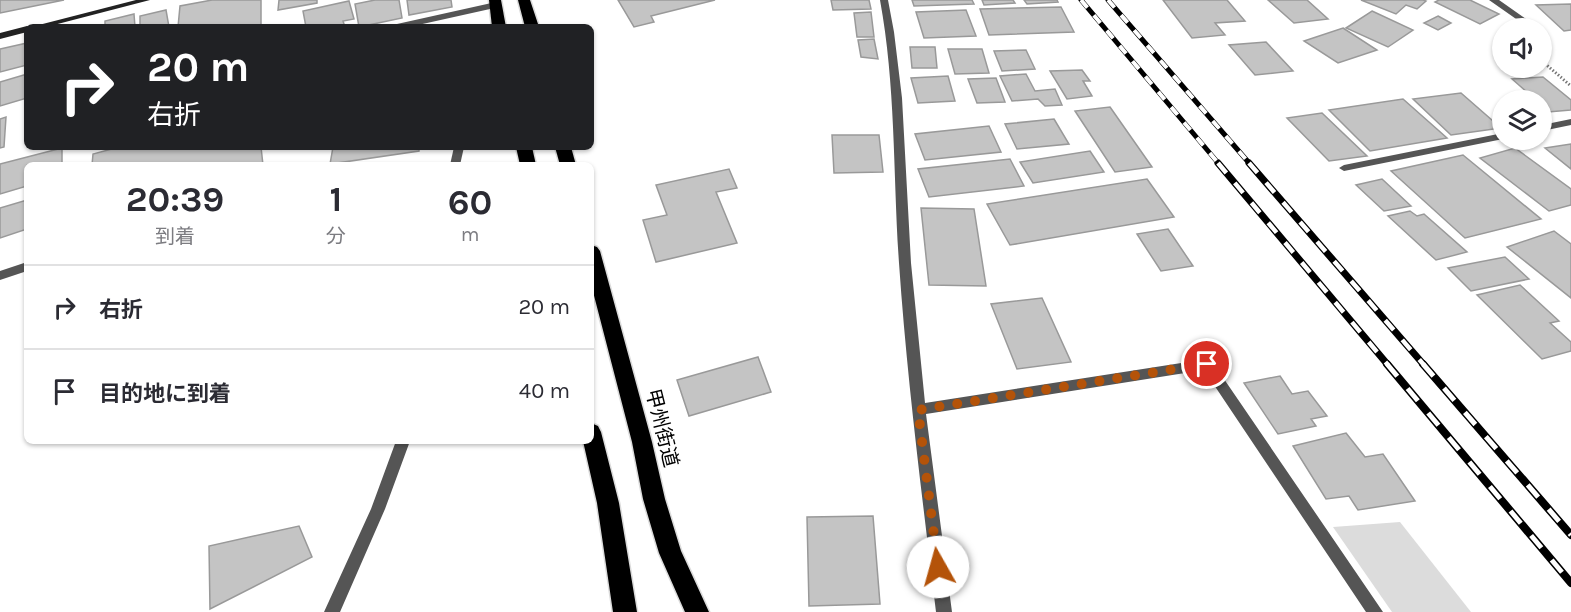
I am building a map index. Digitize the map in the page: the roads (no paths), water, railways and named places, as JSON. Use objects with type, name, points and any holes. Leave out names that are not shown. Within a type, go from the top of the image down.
[{"type":"highway","points":[[524,0],[531,24]]},
{"type":"highway","points":[[495,3],[498,24]]},
{"type":"highway","name":"甲州街道","points":[[594,262],[639,431],[654,499],[670,553],[697,612]]},
{"type":"highway","points":[[594,444],[608,503],[625,612]]},
{"type":"street","points":[[47,24],[146,0]]},
{"type":"street","points":[[884,0],[892,38],[904,262],[918,410],[944,612]]},
{"type":"street","points":[[1493,0],[1520,18]]},
{"type":"street","points":[[409,24],[495,3]]},
{"type":"street","points":[[0,36],[24,30]]},
{"type":"street","points":[[1552,126],[1571,122]]},
{"type":"street","points":[[1344,168],[1492,138]]},
{"type":"street","points":[[0,276],[24,267]]},
{"type":"street","points":[[918,410],[1207,364],[1375,612]]},
{"type":"street","points":[[332,612],[378,509],[403,444]]},
{"type":"railway","points":[[1081,0],[1219,164]]},
{"type":"railway","points":[[1108,0],[1250,164]]},
{"type":"railway","points":[[1218,163],[1388,365]]},
{"type":"railway","points":[[1249,163],[1424,365]]},
{"type":"railway","points":[[1387,364],[1571,583]]},
{"type":"railway","points":[[1423,364],[1571,535]]}]
